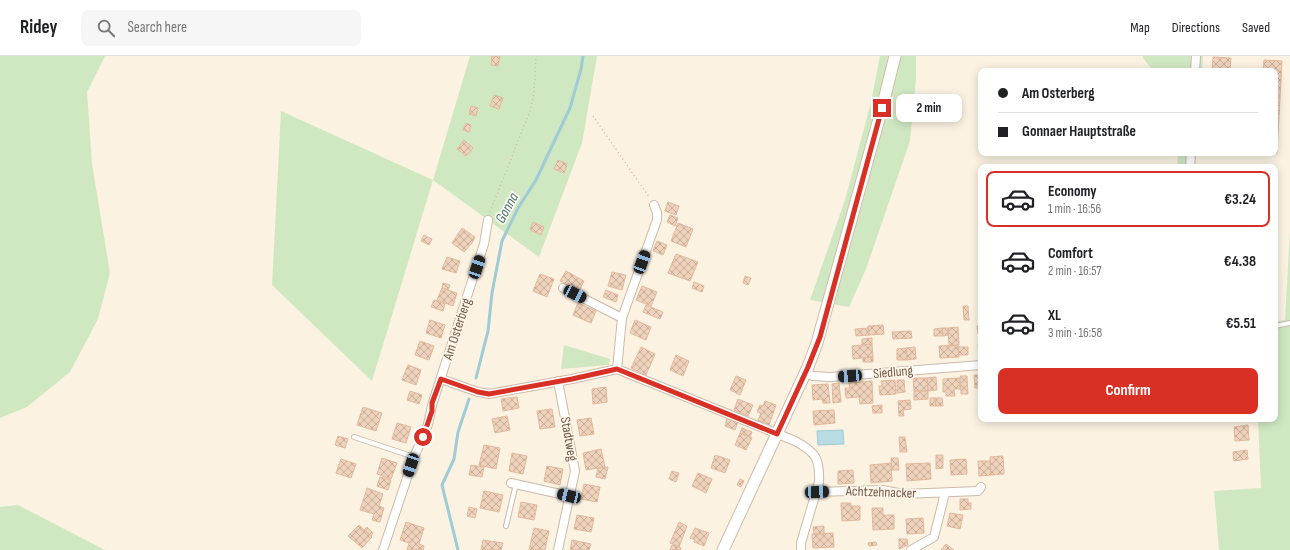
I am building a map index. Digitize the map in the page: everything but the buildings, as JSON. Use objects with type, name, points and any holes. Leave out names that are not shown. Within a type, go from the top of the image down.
[{"type":"main road","points":[[723,550],[815,349],[895,56]]},
{"type":"street","points":[[1195,68],[1196,56]]},
{"type":"street","points":[[617,369],[622,318],[657,220],[657,212],[654,205]]},
{"type":"street","name":"Am Osterberg","points":[[384,550],[414,457],[424,435],[432,411],[432,403],[484,244],[488,220]]},
{"type":"street","points":[[563,288],[622,318]]},
{"type":"street","name":"Siedlung","points":[[805,373],[813,376],[830,377],[978,365]]},
{"type":"street","points":[[441,379],[478,392],[489,394],[617,369],[777,434],[805,447],[816,458],[820,472],[817,492],[801,543],[801,550]]},
{"type":"street","name":"Stadtweg","points":[[558,381],[575,471],[558,550]]},
{"type":"street","points":[[513,484],[569,496]]},
{"type":"street","name":"Achtzehnacker","points":[[817,492],[882,490],[904,494],[978,491],[982,487]]},
{"type":"street","points":[[911,550],[934,537],[944,492]]},
{"type":"lane","points":[[1278,325],[1290,323]]},
{"type":"lane","points":[[354,437],[414,457]]},
{"type":"lane","points":[[506,526],[513,484]]},
{"type":"path","points":[[488,220],[531,108],[534,93],[536,56]]},
{"type":"path","points":[[593,116],[654,205]]},
{"type":"green space","points":[[0,56],[105,56],[87,92],[92,164],[110,273],[98,319],[70,372],[27,407],[0,418]]},
{"type":"green space","points":[[470,56],[597,56],[582,143],[539,257],[433,180]]},
{"type":"green space","points":[[880,56],[916,56],[916,78],[910,141],[866,269],[849,307],[810,300],[845,200],[871,102]]},
{"type":"green space","points":[[1143,56],[1203,56],[1202,68],[1151,68]]},
{"type":"green space","points":[[281,111],[433,180],[372,381],[272,285]]},
{"type":"green space","points":[[1178,156],[1196,156],[1195,164],[1177,164]]},
{"type":"green space","points":[[1290,231],[1290,550],[1219,550],[1214,491],[1261,488],[1258,422],[1278,422],[1278,321],[1285,320]]},
{"type":"green space","points":[[564,345],[610,359],[609,365],[561,369]]},
{"type":"green space","points":[[18,505],[105,550],[0,550],[0,507]]},
{"type":"water","points":[[843,430],[844,444],[818,445],[817,431]]},
{"type":"waterway","name":"Gonna","points":[[476,378],[488,331],[492,293],[502,241],[518,208],[536,180],[570,108],[581,69],[583,56]]},
{"type":"waterway","name":"Gonna","points":[[458,550],[442,485],[454,459],[458,432],[469,399]]},
{"type":"route","points":[[423,437],[432,411],[432,403],[441,379],[478,392],[489,394],[617,369],[777,434],[820,337],[882,108]]}]
